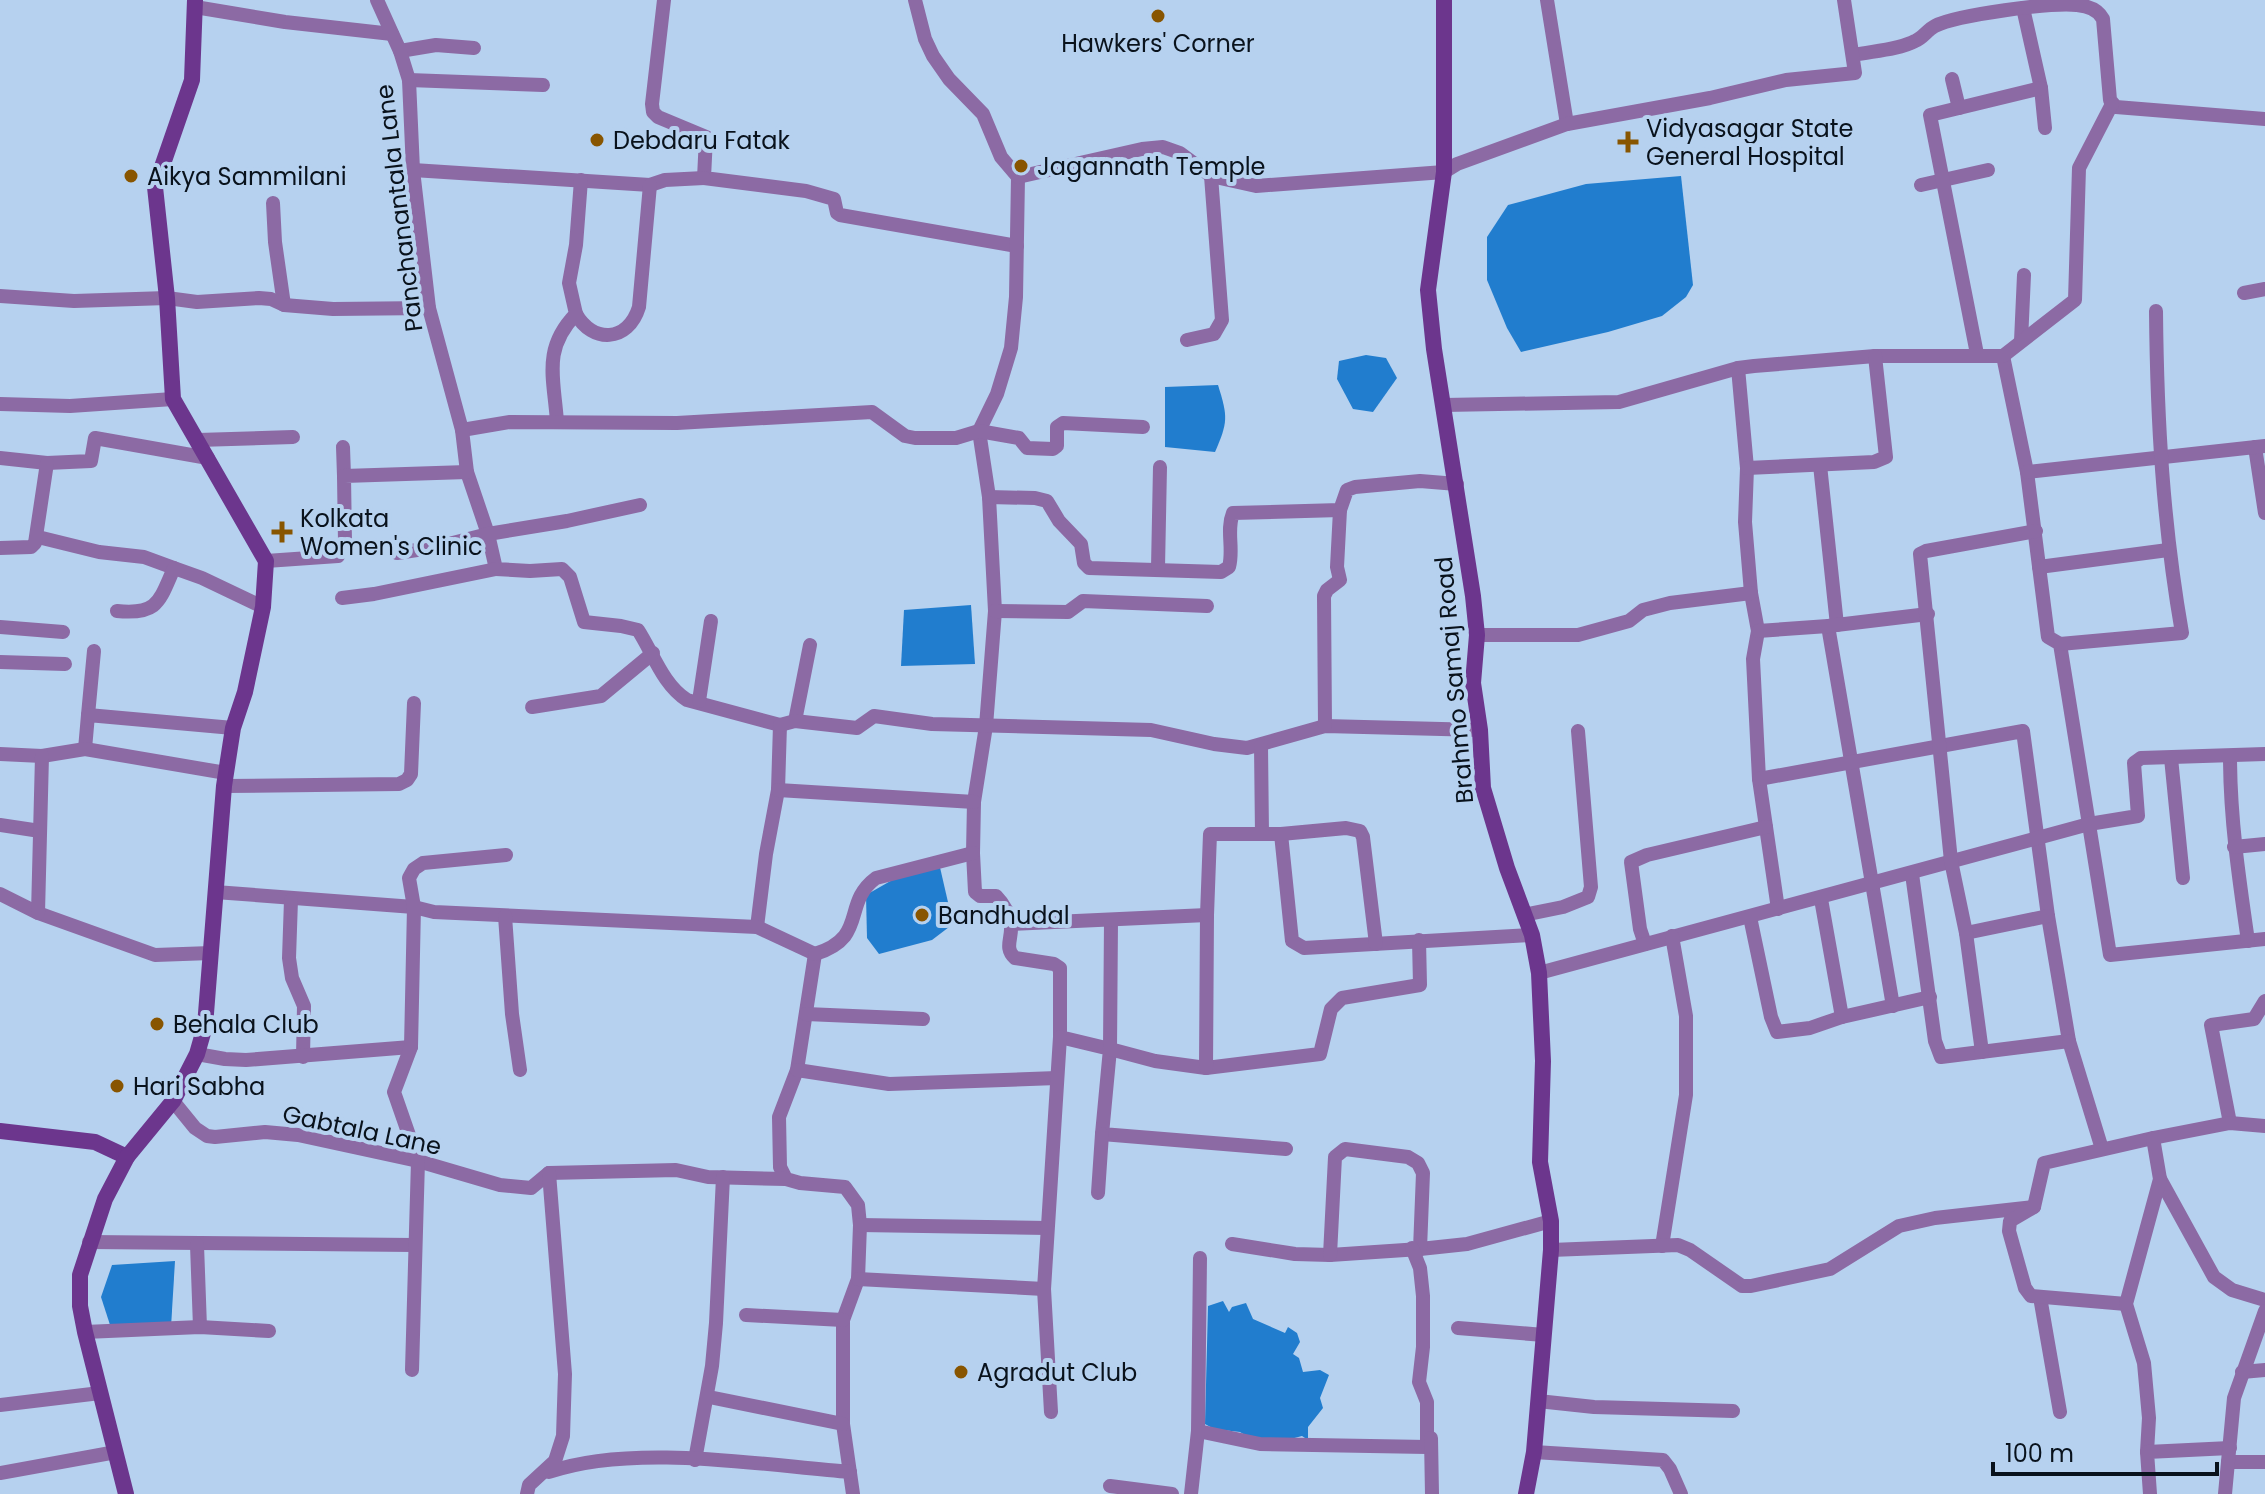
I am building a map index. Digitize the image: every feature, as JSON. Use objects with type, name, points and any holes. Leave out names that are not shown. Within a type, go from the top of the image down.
[{"type":"street","name":"Panchanantala Lane","points":[[377,0],[400,51],[409,80],[413,170],[429,308],[462,430],[467,472],[496,569]]},
{"type":"street","points":[[664,0],[653,112],[706,137],[704,178]]},
{"type":"street","points":[[915,0],[925,39],[933,56],[949,79],[983,114],[1001,157],[1018,177],[1011,348],[997,394],[979,431],[989,497],[995,611],[986,726],[974,802],[973,853],[975,892],[980,896],[996,896],[1012,924],[1010,955],[1060,968],[1060,1037],[1044,1289],[1051,1412]]},
{"type":"street","name":"Brahmo Samaj Road","points":[[1444,0],[1444,172],[1428,290],[1477,635],[1473,683],[1480,730],[1483,788],[1532,935],[1539,973],[1543,1061],[1540,1162],[1551,1221],[1551,1250],[1534,1452],[1526,1494]]},
{"type":"street","points":[[1547,0],[1567,124]]},
{"type":"street","points":[[1018,177],[1163,147],[1180,153],[1211,176],[1256,186],[1444,172],[1457,164],[1567,124],[1710,98],[1786,80],[1855,73],[1844,0]]},
{"type":"street","points":[[126,1494],[85,1332],[80,1306],[80,1275],[105,1199],[127,1157],[173,1101],[197,1054],[205,1026],[225,779],[233,728],[245,692],[263,607],[266,561],[173,399],[167,298],[155,187],[192,80],[195,4],[285,22],[392,34]]},
{"type":"street","points":[[1444,405],[1619,402],[1738,368],[1875,356],[2003,356],[2075,300],[2079,168],[2112,104],[2100,13],[2076,5],[2023,8],[1934,26],[1916,41],[1854,55]]},
{"type":"street","points":[[2023,8],[2041,88],[2045,128]]},
{"type":"street","points":[[400,51],[436,45],[474,48]]},
{"type":"street","points":[[1952,79],[1959,108]]},
{"type":"street","points":[[409,80],[543,85]]},
{"type":"street","points":[[1977,354],[1930,115],[2041,88]]},
{"type":"street","points":[[2112,104],[2116,107],[2265,119]]},
{"type":"street","points":[[413,170],[650,185],[665,180],[704,178],[806,191],[834,199],[840,215],[1017,246]]},
{"type":"street","points":[[1921,185],[1988,170]]},
{"type":"street","points":[[1187,340],[1214,334],[1222,320],[1211,176]]},
{"type":"street","points":[[581,180],[576,245],[569,283],[576,314],[588,328],[612,335],[628,329],[639,307],[650,185]]},
{"type":"street","points":[[273,203],[284,305]]},
{"type":"street","points":[[2021,341],[2024,275]]},
{"type":"street","points":[[2244,293],[2265,289]]},
{"type":"street","points":[[0,296],[74,301],[271,299],[284,305],[333,309],[429,308]]},
{"type":"street","points":[[2003,356],[2027,472],[2048,637],[2060,644],[2182,633],[2168,550],[2160,457],[2156,311]]},
{"type":"street","points":[[557,422],[554,351],[561,328],[576,314]]},
{"type":"street","points":[[1747,468],[1874,462],[1886,457],[1875,356]]},
{"type":"street","points":[[1738,368],[1747,468],[1745,522],[1751,593],[1758,631],[1753,659],[1759,779],[1778,909]]},
{"type":"street","points":[[0,404],[70,406],[173,399]]},
{"type":"street","points":[[462,430],[510,422],[677,423],[872,412],[905,436],[956,438],[979,431],[1019,438],[1027,448],[1053,449],[1057,446],[1057,427],[1063,423],[1143,427]]},
{"type":"street","points":[[198,440],[293,437]]},
{"type":"street","points":[[0,458],[47,463],[91,461],[95,438],[208,458]]},
{"type":"street","points":[[2027,472],[2260,446],[2265,513]]},
{"type":"street","points":[[266,561],[338,556],[342,551],[345,542],[343,447]]},
{"type":"street","points":[[0,548],[31,547],[38,537],[47,463]]},
{"type":"street","points":[[1820,465],[1833,625],[1850,761],[1893,1006]]},
{"type":"street","points":[[1158,568],[1160,467]]},
{"type":"street","points":[[344,476],[467,472]]},
{"type":"street","points":[[1325,726],[1324,596],[1340,580],[1337,567],[1340,510],[1347,490],[1420,481],[1457,484]]},
{"type":"street","points":[[989,497],[1047,501],[1059,521],[1081,544],[1084,563],[1089,568],[1221,572],[1229,567],[1232,557],[1230,520],[1233,513],[1340,510]]},
{"type":"street","points":[[397,553],[640,505]]},
{"type":"street","points":[[1982,1052],[1966,933],[1951,861],[1920,554],[2036,531]]},
{"type":"street","points":[[38,537],[99,552],[144,557],[202,578],[263,607]]},
{"type":"street","points":[[2039,567],[2168,550]]},
{"type":"street","points":[[117,611],[139,613],[154,605],[161,598],[174,568]]},
{"type":"street","points":[[342,598],[496,569],[562,569],[570,577],[584,622],[638,630],[674,690],[687,700],[788,723],[857,728],[874,716],[932,724],[1151,730],[1247,748],[1325,726],[1480,730]]},
{"type":"street","points":[[1477,635],[1578,635],[1629,621],[1643,610],[1657,606],[1751,593]]},
{"type":"street","points":[[995,611],[1068,612],[1079,601],[1207,606]]},
{"type":"street","points":[[1758,631],[1928,614]]},
{"type":"street","points":[[699,701],[711,621]]},
{"type":"street","points":[[0,627],[63,632]]},
{"type":"street","points":[[2060,644],[2110,955],[2265,939]]},
{"type":"street","points":[[757,927],[788,723],[810,645]]},
{"type":"street","points":[[85,749],[94,651]]},
{"type":"street","points":[[532,707],[601,696],[653,653]]},
{"type":"street","points":[[0,662],[65,664]]},
{"type":"street","points":[[0,754],[42,756],[85,749],[225,779],[399,784],[411,774],[414,703]]},
{"type":"street","points":[[88,715],[233,728]]},
{"type":"street","points":[[1524,915],[1569,905],[1588,897],[1591,887],[1578,731]]},
{"type":"street","points":[[1759,779],[2023,731],[2048,916],[2069,1041],[2102,1149]]},
{"type":"street","points":[[1261,746],[1262,834]]},
{"type":"street","points":[[1539,973],[2089,824],[2138,816],[2134,763],[2141,758],[2265,754]]},
{"type":"street","points":[[38,913],[42,756]]},
{"type":"street","points":[[2230,756],[2234,847],[2248,941]]},
{"type":"street","points":[[2171,758],[2183,878]]},
{"type":"street","points":[[778,790],[974,802]]},
{"type":"street","points":[[0,825],[40,831]]},
{"type":"street","points":[[1645,944],[1640,929],[1631,862],[1647,855],[1766,827]]},
{"type":"street","points":[[1206,1068],[1210,834],[1281,834],[1346,828],[1360,831],[1376,944]]},
{"type":"street","points":[[1281,834],[1292,941],[1304,948],[1532,935]]},
{"type":"street","points":[[2234,847],[2265,844]]},
{"type":"street","points":[[215,892],[414,907],[434,912],[757,927],[815,954],[845,939],[861,895],[876,878],[973,853]]},
{"type":"street","points":[[412,1370],[418,1161],[394,1092],[411,1047],[414,907],[409,878],[414,869],[423,863],[506,855]]},
{"type":"street","points":[[1912,874],[1935,1041],[1941,1057],[2069,1041]]},
{"type":"street","points":[[0,894],[38,913],[155,955],[211,953]]},
{"type":"street","points":[[1821,899],[1842,1017]]},
{"type":"street","points":[[291,900],[289,958],[292,978],[304,1006],[303,1057]]},
{"type":"street","points":[[1012,924],[1207,915]]},
{"type":"street","points":[[505,916],[512,1014],[520,1070]]},
{"type":"street","points":[[1966,933],[2048,916]]},
{"type":"street","points":[[1750,917],[1771,1017],[1777,1032],[1810,1028],[1842,1017],[1930,997]]},
{"type":"street","points":[[1098,1193],[1110,1049],[1111,921]]},
{"type":"street","points":[[1662,1246],[1686,1095],[1686,1016],[1672,936]]},
{"type":"street","points":[[1060,1037],[1155,1061],[1206,1068],[1320,1054],[1331,1009],[1342,998],[1420,985],[1419,940]]},
{"type":"street","points":[[786,1179],[780,1167],[779,1117],[797,1070],[815,954]]},
{"type":"street","points":[[2230,1123],[2211,1025],[2254,1019],[2265,1001]]},
{"type":"street","points":[[806,1014],[923,1019]]},
{"type":"street","points":[[197,1054],[225,1059],[303,1057],[411,1047]]},
{"type":"street","points":[[797,1070],[889,1084],[1057,1078]]},
{"type":"street","name":"Gabtala Lane","points":[[173,1101],[195,1128],[207,1136],[265,1132],[298,1135],[418,1161],[500,1185],[531,1188],[549,1173]]},
{"type":"street","points":[[2126,1304],[2031,1296],[2025,1288],[2009,1231],[2010,1221],[2034,1207],[2044,1163],[2230,1123],[2265,1126]]},
{"type":"street","points":[[0,1131],[95,1142],[127,1157]]},
{"type":"street","points":[[1102,1134],[1286,1149]]},
{"type":"street","points":[[2153,1138],[2160,1179],[2214,1277],[2232,1290],[2265,1300]]},
{"type":"street","points":[[1198,1431],[1260,1444],[1427,1447],[1427,1402],[1419,1382],[1423,1296],[1416,1249],[1423,1173],[1418,1163],[1408,1157],[1345,1149],[1335,1157],[1330,1255]]},
{"type":"street","points":[[527,1494],[529,1485],[555,1461],[561,1447],[565,1406],[549,1173],[676,1170],[845,1187],[858,1205],[858,1279],[843,1320],[843,1424],[853,1494]]},
{"type":"street","points":[[695,1460],[715,1338],[723,1177]]},
{"type":"street","points":[[2150,1494],[2147,1452],[2149,1418],[2144,1363],[2126,1304],[2160,1179]]},
{"type":"street","points":[[1551,1250],[1678,1245],[1742,1286],[1751,1286],[1830,1269],[1899,1226],[1935,1218],[2034,1207]]},
{"type":"street","points":[[1232,1244],[1295,1254],[1330,1255],[1416,1249],[1467,1244],[1551,1221]]},
{"type":"street","points":[[860,1225],[1047,1228]]},
{"type":"street","points":[[89,1242],[414,1245]]},
{"type":"street","points":[[197,1245],[200,1327]]},
{"type":"street","points":[[1191,1494],[1198,1431],[1200,1258]]},
{"type":"street","points":[[858,1279],[1044,1289]]},
{"type":"street","points":[[2040,1297],[2060,1412]]},
{"type":"street","points":[[2225,1494],[2234,1398],[2265,1311]]},
{"type":"street","points":[[746,1315],[843,1320]]},
{"type":"street","points":[[85,1332],[200,1327],[269,1331]]},
{"type":"street","points":[[1458,1328],[1544,1335]]},
{"type":"street","points":[[2242,1372],[2265,1370]]},
{"type":"street","points":[[0,1405],[100,1393]]},
{"type":"street","points":[[714,1398],[843,1424]]},
{"type":"street","points":[[1538,1401],[1594,1407],[1733,1411]]},
{"type":"street","points":[[1432,1494],[1431,1433],[1435,1405]]},
{"type":"street","points":[[0,1473],[116,1452]]},
{"type":"street","points":[[1534,1452],[1663,1460],[1681,1494]]},
{"type":"street","points":[[2147,1452],[2229,1455],[2265,1462]]},
{"type":"street","points":[[545,1473],[571,1464],[610,1458],[695,1460],[850,1472]]},
{"type":"street","points":[[1110,1486],[1172,1494]]},
{"type":"water","points":[[1681,176],[1693,285],[1686,297],[1662,316],[1521,352],[1507,328],[1487,280],[1487,237],[1508,205],[1586,184]]},
{"type":"water","points":[[1366,355],[1386,358],[1397,378],[1373,412],[1353,409],[1337,379],[1339,361]]},
{"type":"water","points":[[1218,385],[1225,419],[1215,452],[1165,447],[1165,387]]},
{"type":"water","points":[[971,605],[975,664],[901,666],[904,610]]},
{"type":"water","points":[[939,863],[953,924],[932,940],[879,954],[867,938],[866,895],[901,875]]},
{"type":"water","points":[[175,1261],[171,1327],[111,1328],[101,1297],[112,1265]]},
{"type":"water","points":[[1223,1301],[1229,1312],[1232,1307],[1246,1303],[1253,1319],[1285,1333],[1288,1327],[1297,1333],[1300,1342],[1293,1354],[1299,1358],[1303,1372],[1320,1370],[1329,1375],[1320,1398],[1323,1408],[1308,1427],[1308,1440],[1302,1436],[1258,1443],[1240,1432],[1214,1429],[1205,1424],[1208,1306]]},
{"type":"place","name":"Hawkers' Corner","points":[[1158,16]]},
{"type":"place","name":"Debdaru Fatak","points":[[597,140]]},
{"type":"place","name":"Vidyasagar State General Hospital","points":[[1628,142]]},
{"type":"place","name":"Jagannath Temple","points":[[1021,166]]},
{"type":"place","name":"Aikya Sammilani","points":[[131,176]]},
{"type":"place","name":"Kolkata Women's Clinic","points":[[282,532]]},
{"type":"place","name":"Bandhudal","points":[[922,915]]},
{"type":"place","name":"Behala Club","points":[[157,1024]]},
{"type":"place","name":"Hari Sabha","points":[[117,1086]]},
{"type":"place","name":"Agradut Club","points":[[961,1372]]}]
